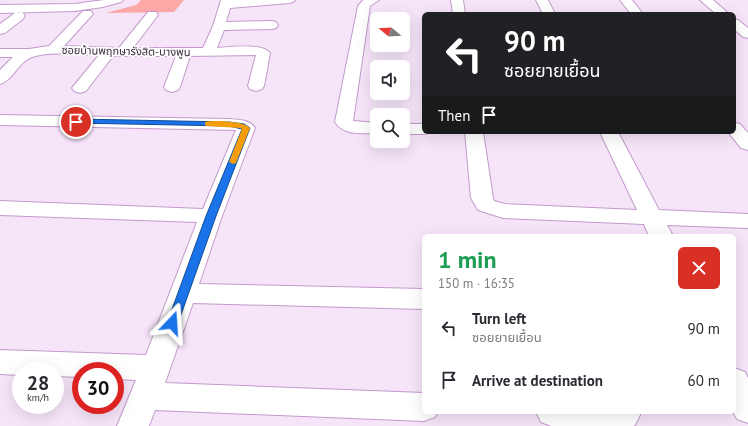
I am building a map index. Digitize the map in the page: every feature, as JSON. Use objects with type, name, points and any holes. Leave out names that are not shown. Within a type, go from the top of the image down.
[{"type":"street","points":[[0,9],[105,4],[117,0]]},
{"type":"street","points":[[226,2],[289,0]]},
{"type":"street","points":[[370,128],[352,127],[346,125],[344,122],[364,6],[368,1],[373,0]]},
{"type":"street","points":[[457,0],[459,12]]},
{"type":"street","points":[[542,0],[548,12]]},
{"type":"street","points":[[626,0],[635,12]]},
{"type":"street","points":[[706,0],[721,12]]},
{"type":"street","name":"ซอยบ้านพฤกษารังสิต-บางพูน","points":[[0,53],[29,53],[53,50],[208,52],[219,26],[226,2]]},
{"type":"street","points":[[53,50],[87,14]]},
{"type":"street","points":[[80,88],[152,15]]},
{"type":"street","points":[[0,30],[19,16]]},
{"type":"street","points":[[736,24],[748,34]]},
{"type":"street","points":[[219,26],[272,25]]},
{"type":"street","points":[[208,52],[257,51],[263,53],[256,86]]},
{"type":"street","points":[[172,87],[184,52]]},
{"type":"street","points":[[0,79],[20,58],[29,53]]},
{"type":"street","points":[[0,120],[242,125],[246,128],[211,216],[134,426]]},
{"type":"street","points":[[410,129],[422,129]]},
{"type":"street","points":[[736,130],[748,144]]},
{"type":"street","points":[[474,134],[482,198],[486,205],[504,210],[656,227],[748,222]]},
{"type":"street","points":[[610,134],[656,227]]},
{"type":"street","points":[[0,208],[211,216]]},
{"type":"street","points":[[183,293],[422,299]]},
{"type":"street","points":[[0,362],[156,368]]},
{"type":"street","points":[[736,385],[748,409]]},
{"type":"street","points":[[146,396],[422,407]]},
{"type":"street","points":[[600,414],[624,415]]},
{"type":"shaded area","points":[[141,0],[184,0],[174,12],[106,13],[136,5]]},
{"type":"slow traffic","points":[[207,124],[242,125],[246,128],[233,162]]},
{"type":"route","points":[[76,122],[229,124],[242,125],[246,128],[211,216],[172,323]]}]
